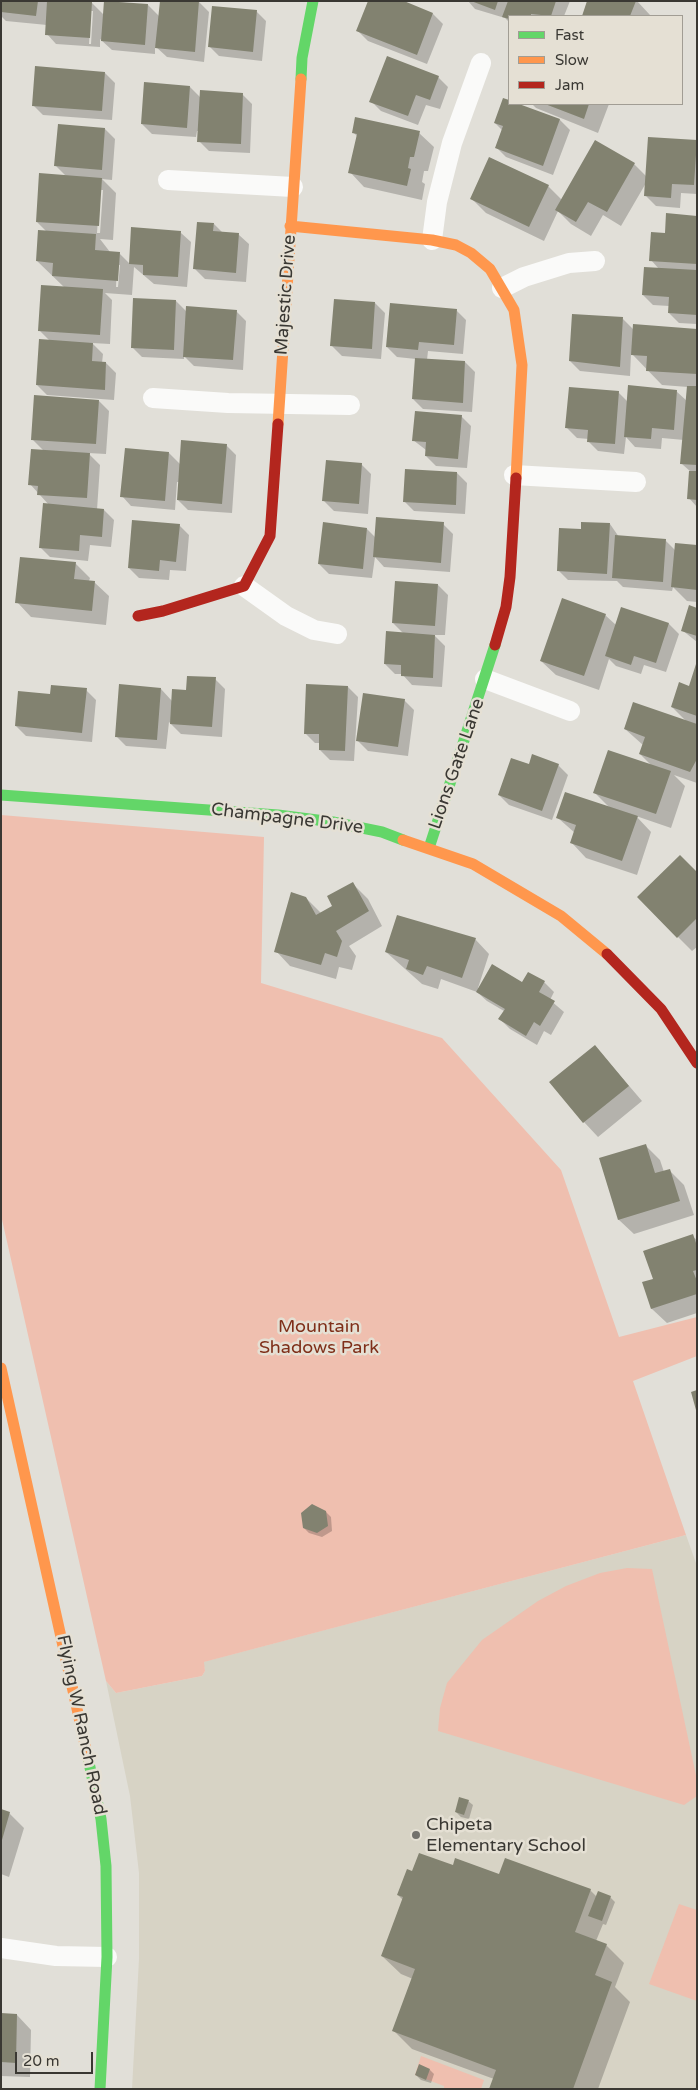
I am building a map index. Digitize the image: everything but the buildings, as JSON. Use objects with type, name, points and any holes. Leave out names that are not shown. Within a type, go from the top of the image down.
[{"type":"street","name":"Majestic Drive","points":[[244,586],[270,536],[302,58],[313,1]]},
{"type":"street","points":[[432,240],[437,202],[452,143],[481,62]]},
{"type":"street","points":[[168,180],[293,187]]},
{"type":"street","name":"Lions Gate Lane","points":[[290,226],[432,240],[456,245],[471,253],[490,269],[514,310],[522,365],[514,475],[510,577],[506,607],[485,679],[429,848]]},
{"type":"street","points":[[502,288],[524,277],[568,263],[595,261]]},
{"type":"street","points":[[153,398],[228,403],[279,402],[350,405]]},
{"type":"street","points":[[514,475],[636,482]]},
{"type":"street","points":[[138,616],[163,611],[244,586],[286,616],[314,630],[337,634]]},
{"type":"street","name":"Lions Gate Lane","points":[[485,679],[570,711]]},
{"type":"street","name":"Champagne Drive","points":[[1,795],[278,815],[333,822],[382,832],[473,864],[561,916],[597,944],[661,1009],[697,1063]]},
{"type":"street","name":"Flying W Ranch Road","points":[[1,1368],[101,1819],[106,1866],[108,1957],[100,2089]]},
{"type":"street","points":[[1,1948],[56,1956],[108,1957]]},
{"type":"shaded area","name":"Chipeta Elementary School","points":[[686,1535],[697,1566],[697,2089],[132,2089],[139,1959],[139,1873],[130,1796],[106,1681],[116,1693],[202,1676],[205,1671],[203,1662]]},
{"type":"green space","name":"Mountain Shadows Park","points":[[1,815],[264,837],[261,983],[442,1038],[561,1170],[619,1337],[697,1317],[697,1356],[633,1381],[686,1535],[204,1662],[205,1671],[202,1676],[116,1693],[106,1681],[1,1215]]},
{"type":"green space","points":[[627,1568],[652,1569],[697,1780],[697,1796],[684,1805],[438,1731],[440,1708],[447,1683],[482,1640],[538,1601],[566,1586],[600,1573]]},
{"type":"green space","points":[[679,1904],[697,1910],[697,2001],[649,1984]]},
{"type":"green space","points":[[421,2056],[484,2080],[481,2089],[444,2089],[444,2086],[415,2075]]},
{"type":"traffic: fast","points":[[301,79],[302,58],[313,1]]},
{"type":"traffic: fast","points":[[429,848],[495,645]]},
{"type":"traffic: fast","points":[[1,795],[278,815],[333,822],[382,832],[403,840]]},
{"type":"traffic: fast","points":[[88,1758],[101,1819],[106,1866],[107,1957],[100,2089]]},
{"type":"traffic: slow","points":[[278,424],[301,79]]},
{"type":"traffic: slow","points":[[290,226],[432,240],[456,245],[471,253],[490,269],[514,310],[522,365],[516,478]]},
{"type":"traffic: slow","points":[[403,840],[473,864],[561,916],[607,954]]},
{"type":"traffic: slow","points":[[1,1368],[88,1758]]},
{"type":"traffic: jam","points":[[138,616],[163,611],[244,586],[270,536],[278,424]]},
{"type":"traffic: jam","points":[[495,645],[506,607],[510,577],[516,478]]},
{"type":"traffic: jam","points":[[607,954],[661,1009],[697,1063]]},
{"type":"place","name":"Chipeta Elementary School","points":[[416,1835]]}]
